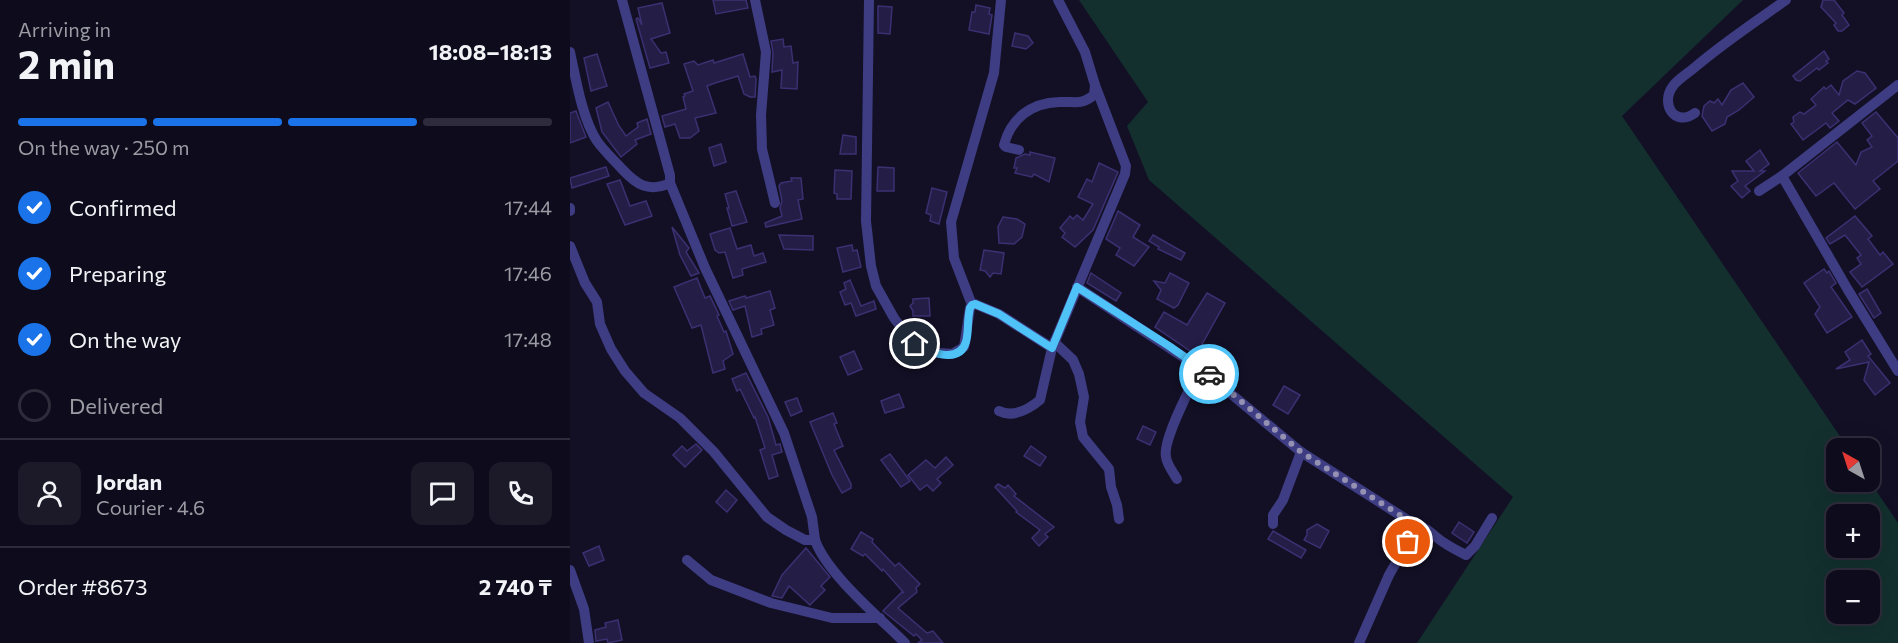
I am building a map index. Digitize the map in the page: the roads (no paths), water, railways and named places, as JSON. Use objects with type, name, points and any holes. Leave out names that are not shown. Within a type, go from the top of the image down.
[{"type":"street","points":[[622,0],[668,168],[670,183],[705,268],[784,433],[812,517],[817,548],[830,566],[905,643]]},
{"type":"street","points":[[755,0],[766,52],[761,115],[762,149],[775,203]]},
{"type":"street","points":[[870,0],[866,221],[871,266],[876,286],[894,318],[907,335],[922,348],[944,355],[958,352],[964,347],[968,314],[972,305],[954,258],[951,222],[994,73],[1001,0]]},
{"type":"street","points":[[999,411],[1007,415],[1014,414],[1040,400],[1053,345],[1120,187],[1126,166],[1085,52],[1058,0]]},
{"type":"street","points":[[1695,113],[1688,119],[1681,119],[1674,115],[1668,107],[1668,96],[1672,86],[1711,53],[1786,0]]},
{"type":"street","points":[[570,52],[585,110],[598,142],[633,181],[642,187],[653,188],[670,183]]},
{"type":"street","points":[[1019,150],[1004,145],[1008,131],[1014,123],[1031,109],[1049,103],[1085,101],[1094,95],[1095,85]]},
{"type":"street","points":[[1759,191],[1782,176],[1898,85]]},
{"type":"street","points":[[1782,176],[1898,371]]},
{"type":"street","points":[[570,246],[585,283],[597,302],[600,324],[611,349],[625,371],[644,393],[680,418],[707,445],[767,517],[805,540],[815,540]]},
{"type":"street","points":[[1077,287],[1200,368],[1301,452],[1466,555],[1475,546],[1492,519]]},
{"type":"street","points":[[972,305],[979,304],[999,314],[1053,345],[1072,360],[1079,374],[1084,397],[1080,422],[1083,437],[1109,469],[1119,519]]},
{"type":"street","points":[[1177,478],[1166,459],[1165,452],[1174,424],[1200,368]]},
{"type":"street","points":[[1273,524],[1274,515],[1283,500],[1301,452]]},
{"type":"street","points":[[1359,643],[1389,574],[1417,526]]},
{"type":"street","points":[[687,560],[711,580],[771,603],[832,618],[880,618]]},
{"type":"street","points":[[570,570],[584,609],[589,643]]}]
